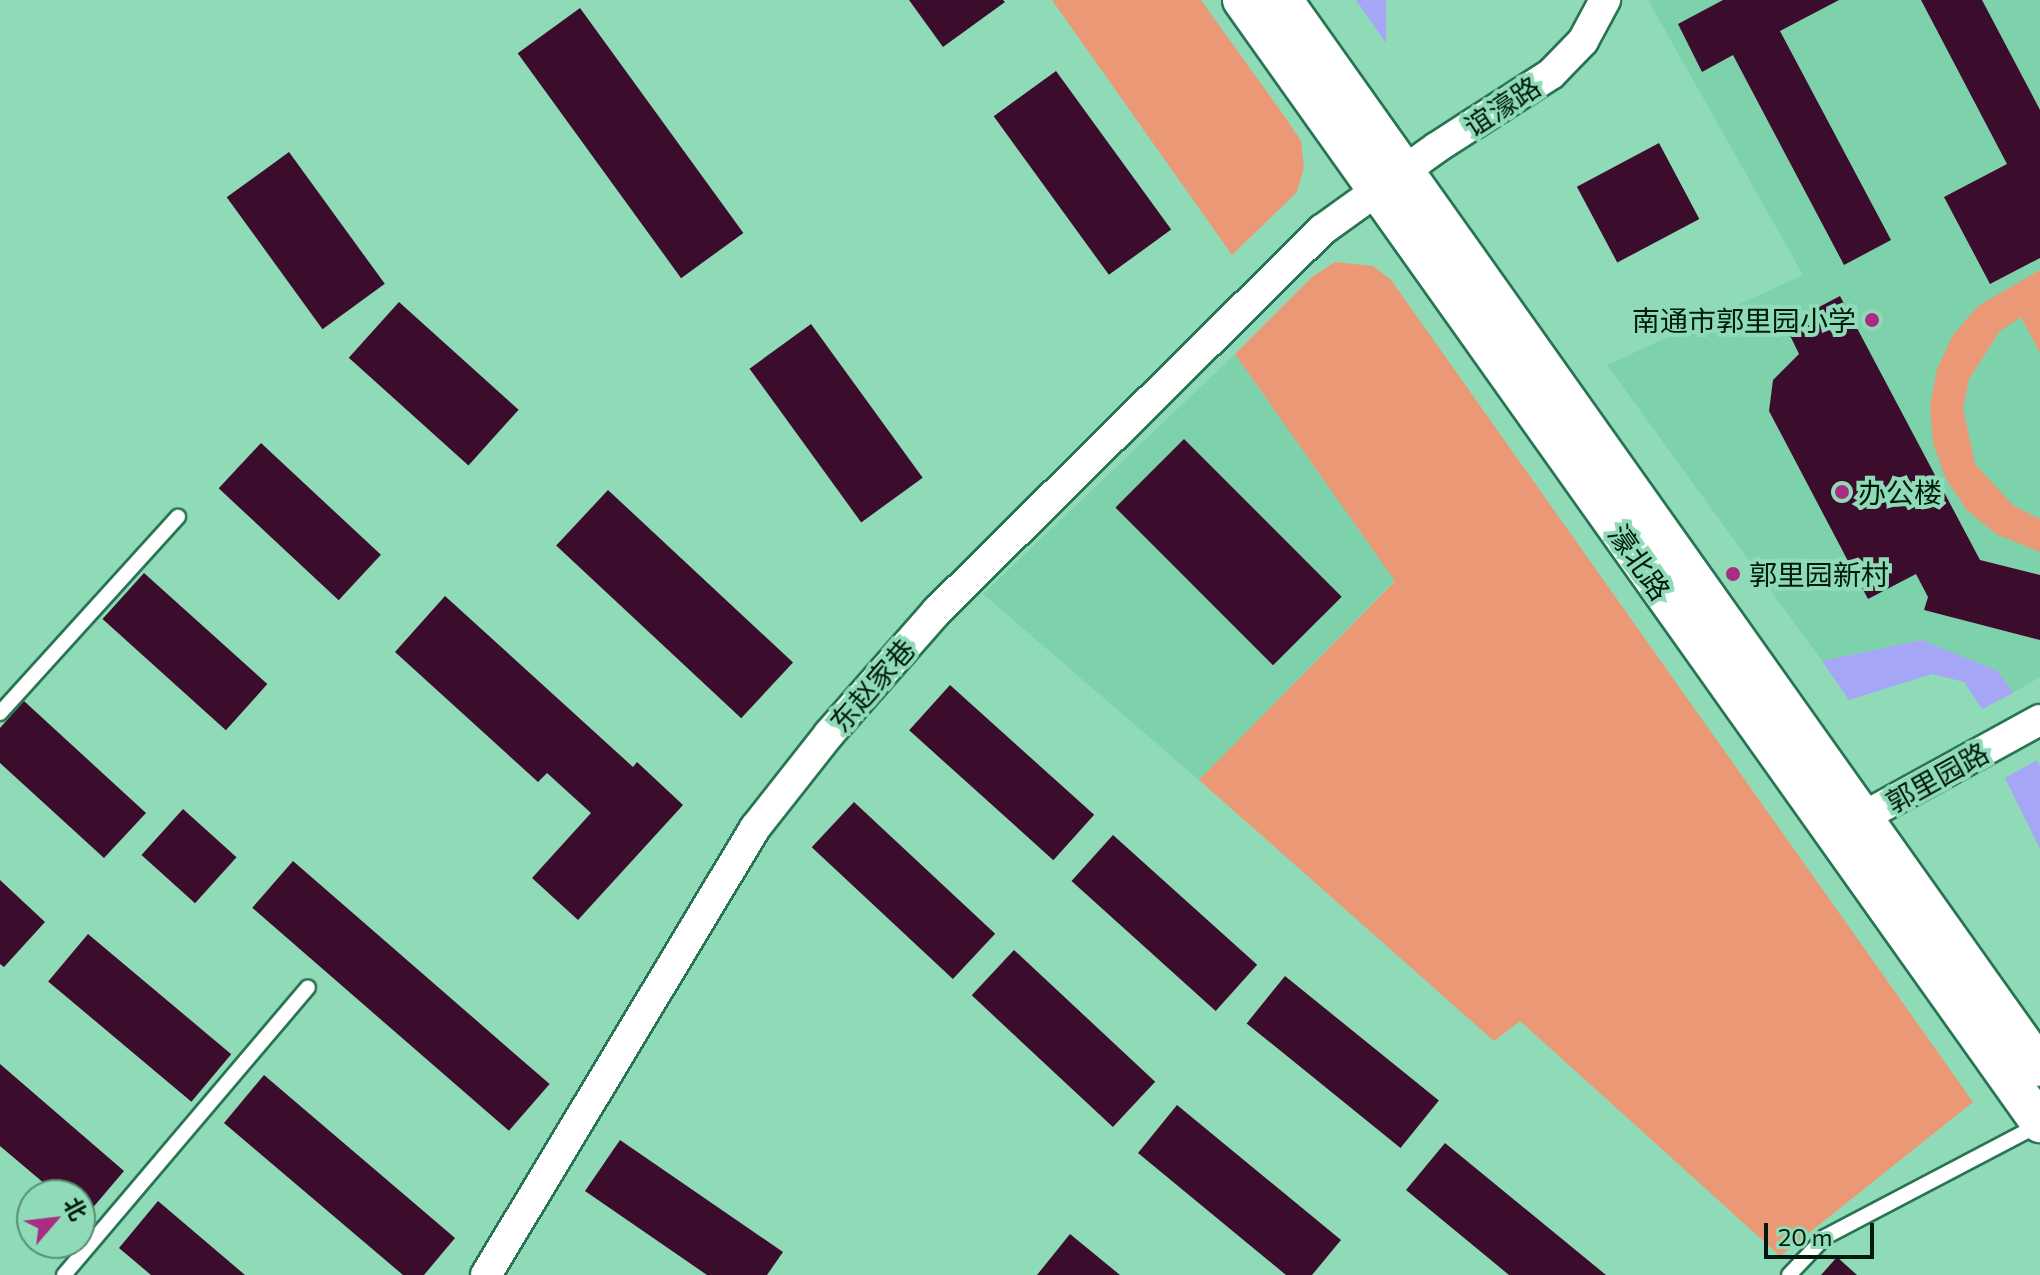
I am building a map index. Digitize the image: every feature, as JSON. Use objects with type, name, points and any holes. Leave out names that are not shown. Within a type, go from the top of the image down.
[{"type":"street","name":"濠北路","points":[[1242,0],[1390,182],[1849,825],[2040,1067]]},
{"type":"street","name":"濠北路","points":[[1283,0],[1390,182]]},
{"type":"street","name":"谊濠路","points":[[1390,182],[1551,74],[1583,41],[1605,0]]},
{"type":"street","name":"东赵家巷","points":[[486,1275],[755,828],[796,772],[937,611],[1322,230],[1390,182]]},
{"type":"street","name":"郭里园路","points":[[1849,825],[2040,720]]},
{"type":"street","name":"濠北路","points":[[1849,825],[2040,1124]]},
{"type":"lane","points":[[0,713],[178,517]]},
{"type":"lane","points":[[64,1275],[308,987]]},
{"type":"lane","points":[[1789,1275],[1825,1237],[2040,1124]]},
{"type":"shaded area","points":[[1052,0],[1201,0],[1285,117],[1301,141],[1304,167],[1297,192],[1232,255]]},
{"type":"shaded area","name":"南通市郭里园小学","points":[[1648,0],[2040,0],[2040,677],[2013,693],[1998,671],[1922,640],[1822,661],[1607,365],[1803,275]]},
{"type":"shaded area","points":[[1335,262],[1373,266],[1391,280],[1973,1102],[1780,1256],[1520,1021],[1494,1041],[1199,780],[1395,581],[1235,354],[1312,277]]},
{"type":"shaded area","points":[[2040,270],[2040,353],[2021,317],[2000,331],[1969,379],[1963,408],[1975,464],[2014,506],[2040,519],[2040,552],[1996,534],[1967,510],[1946,479],[1933,443],[1930,406],[1937,369],[1953,335],[1978,306]]},
{"type":"shaded area","points":[[1235,354],[1395,580],[1199,780],[983,594]]},
{"type":"water","points":[[1356,0],[1386,0],[1386,43]]},
{"type":"water","points":[[1922,640],[1998,671],[2013,693],[1982,709],[1964,682],[1932,674],[1849,700],[1822,661]]},
{"type":"water","points":[[2037,760],[2040,766],[2040,849],[2005,778]]},
{"type":"building","points":[[909,0],[1003,0],[1005,2],[943,47]]},
{"type":"building","points":[[1723,0],[1839,0],[1780,31],[1891,240],[1844,265],[1733,55],[1702,72],[1678,24]]},
{"type":"building","points":[[1921,0],[1982,0],[2040,110],[2040,258],[1990,284],[1944,197],[2007,164]]},
{"type":"building","points":[[580,8],[743,233],[681,278],[518,53]]},
{"type":"building","points":[[1056,71],[1171,230],[1109,275],[994,116]]},
{"type":"building","points":[[1659,143],[1699,219],[1617,263],[1577,187]]},
{"type":"building","points":[[289,152],[385,284],[323,329],[227,197]]},
{"type":"building","points":[[1840,296],[1980,560],[2040,575],[2040,640],[1924,610],[1928,597],[1916,574],[1868,599],[1769,411],[1773,380],[1799,354],[1785,325]]},
{"type":"building","points":[[399,302],[519,410],[468,465],[349,358]]},
{"type":"building","points":[[811,324],[923,478],[861,522],[750,369]]},
{"type":"building","points":[[1184,439],[1342,597],[1273,665],[1115,508]]},
{"type":"building","points":[[261,443],[381,555],[339,600],[219,488]]},
{"type":"building","points":[[608,490],[793,663],[741,718],[556,546]]},
{"type":"building","points":[[144,573],[267,684],[226,730],[103,619]]},
{"type":"building","points":[[445,596],[633,767],[637,762],[683,805],[578,920],[532,878],[591,813],[547,773],[538,782],[395,652]]},
{"type":"building","points":[[950,685],[1094,815],[1053,860],[909,730]]},
{"type":"building","points":[[24,701],[146,813],[104,858],[0,763],[0,728]]},
{"type":"building","points":[[854,802],[995,934],[953,979],[812,847]]},
{"type":"building","points":[[183,809],[237,857],[195,903],[142,855]]},
{"type":"building","points":[[1113,835],[1257,965],[1216,1011],[1072,881]]},
{"type":"building","points":[[293,861],[550,1084],[509,1131],[252,908]]},
{"type":"building","points":[[0,880],[45,922],[4,967],[0,964]]},
{"type":"building","points":[[88,934],[231,1054],[191,1102],[48,981]]},
{"type":"building","points":[[1014,950],[1155,1082],[1113,1127],[972,995]]},
{"type":"building","points":[[1285,976],[1439,1101],[1400,1148],[1247,1023]]},
{"type":"building","points":[[0,1064],[124,1171],[96,1204],[96,1179],[39,1179],[0,1146]]},
{"type":"building","points":[[264,1075],[455,1238],[424,1275],[403,1275],[224,1123]]},
{"type":"building","points":[[1177,1105],[1341,1240],[1312,1275],[1286,1275],[1138,1153]]},
{"type":"building","points":[[620,1140],[783,1252],[767,1275],[707,1275],[585,1191]]},
{"type":"building","points":[[1445,1143],[1606,1275],[1509,1275],[1406,1190]]},
{"type":"building","points":[[158,1201],[245,1275],[151,1275],[119,1248]]},
{"type":"building","points":[[1070,1234],[1120,1275],[1037,1275]]},
{"type":"building","points":[[1837,1257],[1857,1275],[1821,1275]]},
{"type":"place","name":"南通市郭里园小学","points":[[1872,320]]},
{"type":"place","name":"办公楼","points":[[1842,492]]},
{"type":"place","name":"郭里园新村","points":[[1733,574]]}]
